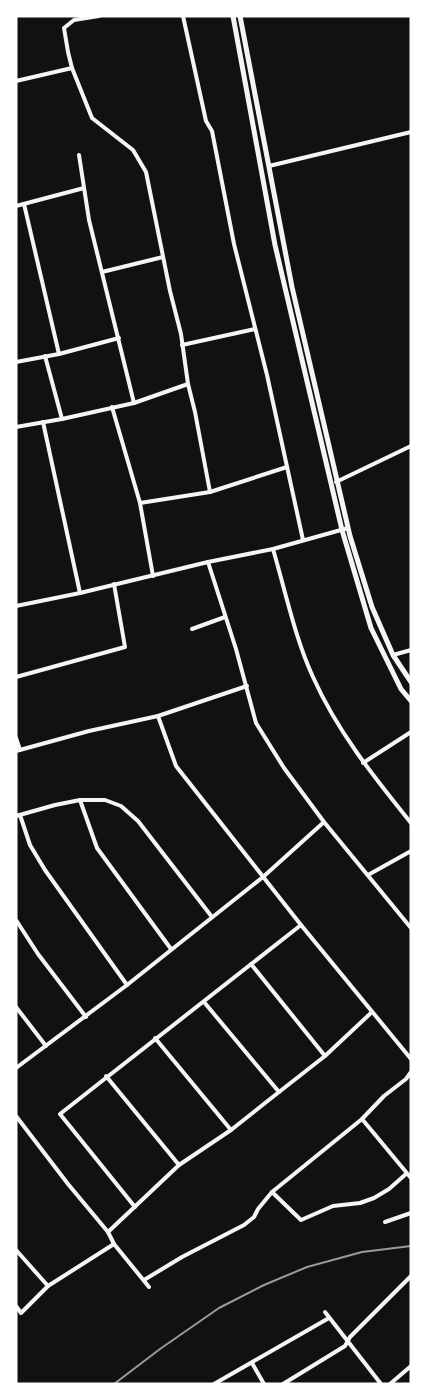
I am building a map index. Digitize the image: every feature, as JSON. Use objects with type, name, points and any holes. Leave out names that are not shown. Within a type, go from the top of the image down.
[{"type":"street","points":[[99,16],[74,18],[64,28],[68,52],[72,68],[92,118],[133,150],[146,172],[210,492]]},
{"type":"street","points":[[183,16],[206,121],[212,130],[234,244],[303,540]]},
{"type":"street","points":[[233,16],[275,245],[345,529],[371,628],[401,689],[411,701]]},
{"type":"street","points":[[240,16],[292,287],[345,529],[372,607],[394,655],[411,682]]},
{"type":"street","points":[[16,81],[72,68]]},
{"type":"street","points":[[269,166],[411,132]]},
{"type":"street","points":[[79,155],[89,220],[134,403]]},
{"type":"street","points":[[16,206],[84,188]]},
{"type":"street","points":[[24,204],[59,354]]},
{"type":"street","points":[[102,272],[163,257]]},
{"type":"street","points":[[182,345],[255,329]]},
{"type":"street","points":[[16,362],[59,354],[119,338]]},
{"type":"street","points":[[45,356],[62,420]]},
{"type":"street","points":[[16,427],[62,420],[134,403],[188,384]]},
{"type":"street","points":[[112,407],[140,503],[153,576]]},
{"type":"street","points":[[43,422],[80,593]]},
{"type":"street","points":[[336,482],[410,447],[411,452]]},
{"type":"street","points":[[140,503],[210,492],[287,467]]},
{"type":"street","points":[[16,606],[273,549],[345,529]]},
{"type":"street","points":[[273,549],[312,676],[329,710],[363,763],[411,823]]},
{"type":"street","points":[[208,562],[247,686],[256,723],[284,768],[324,822],[411,928]]},
{"type":"street","points":[[16,677],[126,646],[114,584]]},
{"type":"street","points":[[192,629],[225,617]]},
{"type":"street","points":[[394,655],[411,650]]},
{"type":"street","points":[[16,738],[18,751],[89,731],[158,716],[247,686]]},
{"type":"street","points":[[158,716],[176,766],[301,925],[411,1059]]},
{"type":"street","points":[[363,763],[411,732]]},
{"type":"street","points":[[127,985],[45,870],[30,845],[18,816],[80,800],[105,800],[121,806],[138,820],[212,918]]},
{"type":"street","points":[[80,800],[97,848],[171,949]]},
{"type":"street","points":[[16,1068],[86,1017],[212,918],[263,877],[324,822]]},
{"type":"street","points":[[368,875],[411,851]]},
{"type":"street","points":[[16,920],[38,954],[86,1017]]},
{"type":"street","points":[[135,1207],[60,1114],[106,1076],[301,925]]},
{"type":"street","points":[[252,964],[325,1056]]},
{"type":"street","points":[[204,1002],[279,1092]]},
{"type":"street","points":[[16,1007],[46,1046]]},
{"type":"street","points":[[108,1232],[180,1164],[231,1130],[325,1056],[372,1012]]},
{"type":"street","points":[[155,1038],[231,1130]]},
{"type":"street","points":[[144,1280],[182,1257],[244,1225],[254,1217],[272,1192],[362,1119],[384,1096],[406,1079],[411,1072]]},
{"type":"street","points":[[106,1076],[180,1164]]},
{"type":"street","points":[[16,1116],[149,1287]]},
{"type":"street","points":[[362,1119],[411,1178]]},
{"type":"street","points":[[272,1192],[301,1220],[333,1206],[374,1198],[389,1189],[406,1174]]},
{"type":"street","points":[[385,1222],[411,1213]]},
{"type":"street","points":[[16,1306],[21,1313],[48,1286],[114,1244]]},
{"type":"street","points":[[16,1250],[48,1286]]},
{"type":"street","points":[[283,1384],[345,1346],[347,1341],[411,1276]]},
{"type":"street","points":[[325,1312],[380,1383]]},
{"type":"street","points":[[214,1384],[329,1318]]},
{"type":"street","points":[[252,1363],[264,1384]]},
{"type":"street","points":[[390,1384],[411,1366]]},
{"type":"railway","points":[[114,1384],[219,1308],[264,1285],[307,1267],[362,1252],[411,1246]]}]
